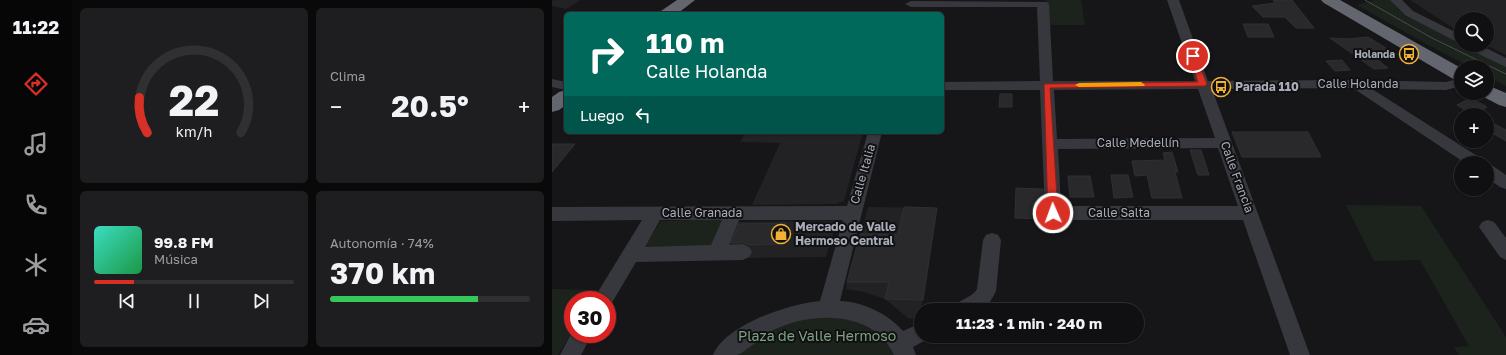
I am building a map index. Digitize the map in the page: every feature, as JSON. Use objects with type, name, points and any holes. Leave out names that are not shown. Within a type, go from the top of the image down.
[{"type":"highway","points":[[671,12],[687,0]]},
{"type":"highway","points":[[681,12],[696,0]]},
{"type":"highway","points":[[1329,0],[1454,72]]},
{"type":"highway","points":[[1345,0],[1454,64]]},
{"type":"highway","points":[[1494,86],[1506,92]]},
{"type":"highway","points":[[552,97],[564,88]]},
{"type":"highway","points":[[1494,95],[1506,101]]},
{"type":"highway","points":[[552,106],[564,97]]},
{"type":"street","name":"Calle Francia","points":[[1173,0],[1300,355]]},
{"type":"street","points":[[1396,0],[1409,13],[1454,36]]},
{"type":"street","name":"Calle Salta","points":[[910,6],[1043,4],[1053,213],[1250,213]]},
{"type":"street","points":[[1484,52],[1506,63]]},
{"type":"street","points":[[552,83],[564,86]]},
{"type":"street","name":"Calle Holanda","points":[[944,86],[1356,84],[1446,86],[1454,84]]},
{"type":"street","points":[[1356,84],[1465,156]]},
{"type":"street","name":"Calle Italia","points":[[828,308],[852,213],[874,134]]},
{"type":"street","name":"Calle Medellín","points":[[1050,144],[1225,143]]},
{"type":"street","points":[[1494,175],[1506,183]]},
{"type":"street","points":[[608,291],[656,213]]},
{"type":"street","points":[[716,253],[734,213]]},
{"type":"street","name":"Calle Granada","points":[[552,214],[852,213]]},
{"type":"street","points":[[1488,227],[1506,252]]},
{"type":"street","points":[[976,303],[980,301],[986,291],[992,240]]},
{"type":"street","points":[[630,255],[743,252]]},
{"type":"street","points":[[723,355],[738,342],[767,324],[799,311],[828,308],[852,310],[869,317],[884,326],[903,349],[914,339]]},
{"type":"street","points":[[570,355],[577,343]]},
{"type":"shaded area","points":[[581,0],[566,9],[552,6],[552,1]]},
{"type":"shaded area","points":[[1410,0],[1506,0],[1506,55],[1494,49],[1494,12],[1454,12],[1454,28]]},
{"type":"shaded area","points":[[745,134],[862,134],[844,201],[836,204],[752,205],[780,143],[740,142]]},
{"type":"shaded area","points":[[868,207],[937,208],[922,303],[914,303],[914,318],[909,319],[885,299],[864,292],[846,289]]},
{"type":"shaded area","name":"Mercado de Valle Hermoso Central","points":[[837,221],[826,257],[744,258],[749,246],[725,246],[736,222]]},
{"type":"green space","points":[[1044,0],[1081,0],[1085,25],[1049,25],[1047,1]]},
{"type":"green space","points":[[1374,0],[1391,0],[1402,13],[1454,39],[1454,52],[1478,52],[1494,60],[1457,60],[1357,5]]},
{"type":"green space","points":[[1494,60],[1506,66],[1506,86],[1494,80]]},
{"type":"green space","points":[[1346,205],[1421,206],[1506,337],[1506,355],[1459,355],[1454,347],[1469,346],[1420,260],[1374,261]]},
{"type":"green space","points":[[725,219],[711,249],[643,249],[661,221]]},
{"type":"green space","points":[[552,289],[598,290],[564,291],[565,343],[558,355],[552,355]]},
{"type":"green space","name":"Plaza de Valle Hermoso","points":[[826,316],[851,319],[864,325],[882,338],[894,355],[734,355],[771,329],[798,319]]},
{"type":"building","points":[[1273,0],[1292,0],[1314,28],[1296,28],[1285,17],[1263,17],[1252,6],[1275,3]]},
{"type":"building","points":[[1243,24],[1268,24],[1274,37],[1248,37]]},
{"type":"building","points":[[1368,37],[1394,53],[1369,53],[1388,68],[1374,69],[1330,38],[1347,39]]},
{"type":"building","points":[[1342,60],[1350,70],[1335,71],[1326,61]]},
{"type":"building","points":[[1000,94],[1012,94],[1012,107],[999,107]]},
{"type":"building","points":[[1467,100],[1475,100],[1487,107],[1462,108],[1457,105]]},
{"type":"building","points":[[1494,124],[1506,130],[1506,141],[1494,134]]},
{"type":"building","points":[[1232,132],[1308,132],[1321,157],[1242,157]]},
{"type":"building","points":[[552,144],[575,144],[552,172]]},
{"type":"building","points":[[1190,150],[1201,150],[1209,175],[1198,175]]},
{"type":"building","points":[[1172,152],[1178,172],[1175,172],[1182,198],[1152,198],[1147,175],[1135,176],[1132,161],[1165,160],[1163,153]]},
{"type":"building","points":[[1111,175],[1128,175],[1133,197],[1114,198]]},
{"type":"building","points":[[1068,176],[1090,176],[1094,197],[1070,197]]},
{"type":"building","points":[[1016,188],[1043,189],[1044,213],[1046,219],[1015,218]]},
{"type":"building","points":[[904,207],[937,208],[923,300],[885,299],[889,282],[847,282],[860,234],[898,235]]},
{"type":"building","points":[[786,223],[779,244],[749,245],[743,242],[731,243],[739,224]]},
{"type":"tram line","points":[[1365,0],[1432,38],[1506,74]]},
{"type":"slow traffic","points":[[1079,85],[1141,85]]},
{"type":"place","name":"Holanda","points":[[1409,54]]},
{"type":"place","name":"Parada 110","points":[[1221,87]]},
{"type":"place","name":"Mercado de Valle Hermoso Central","points":[[781,234]]},
{"type":"route","points":[[1053,213],[1046,85],[1203,84],[1193,56]]}]
